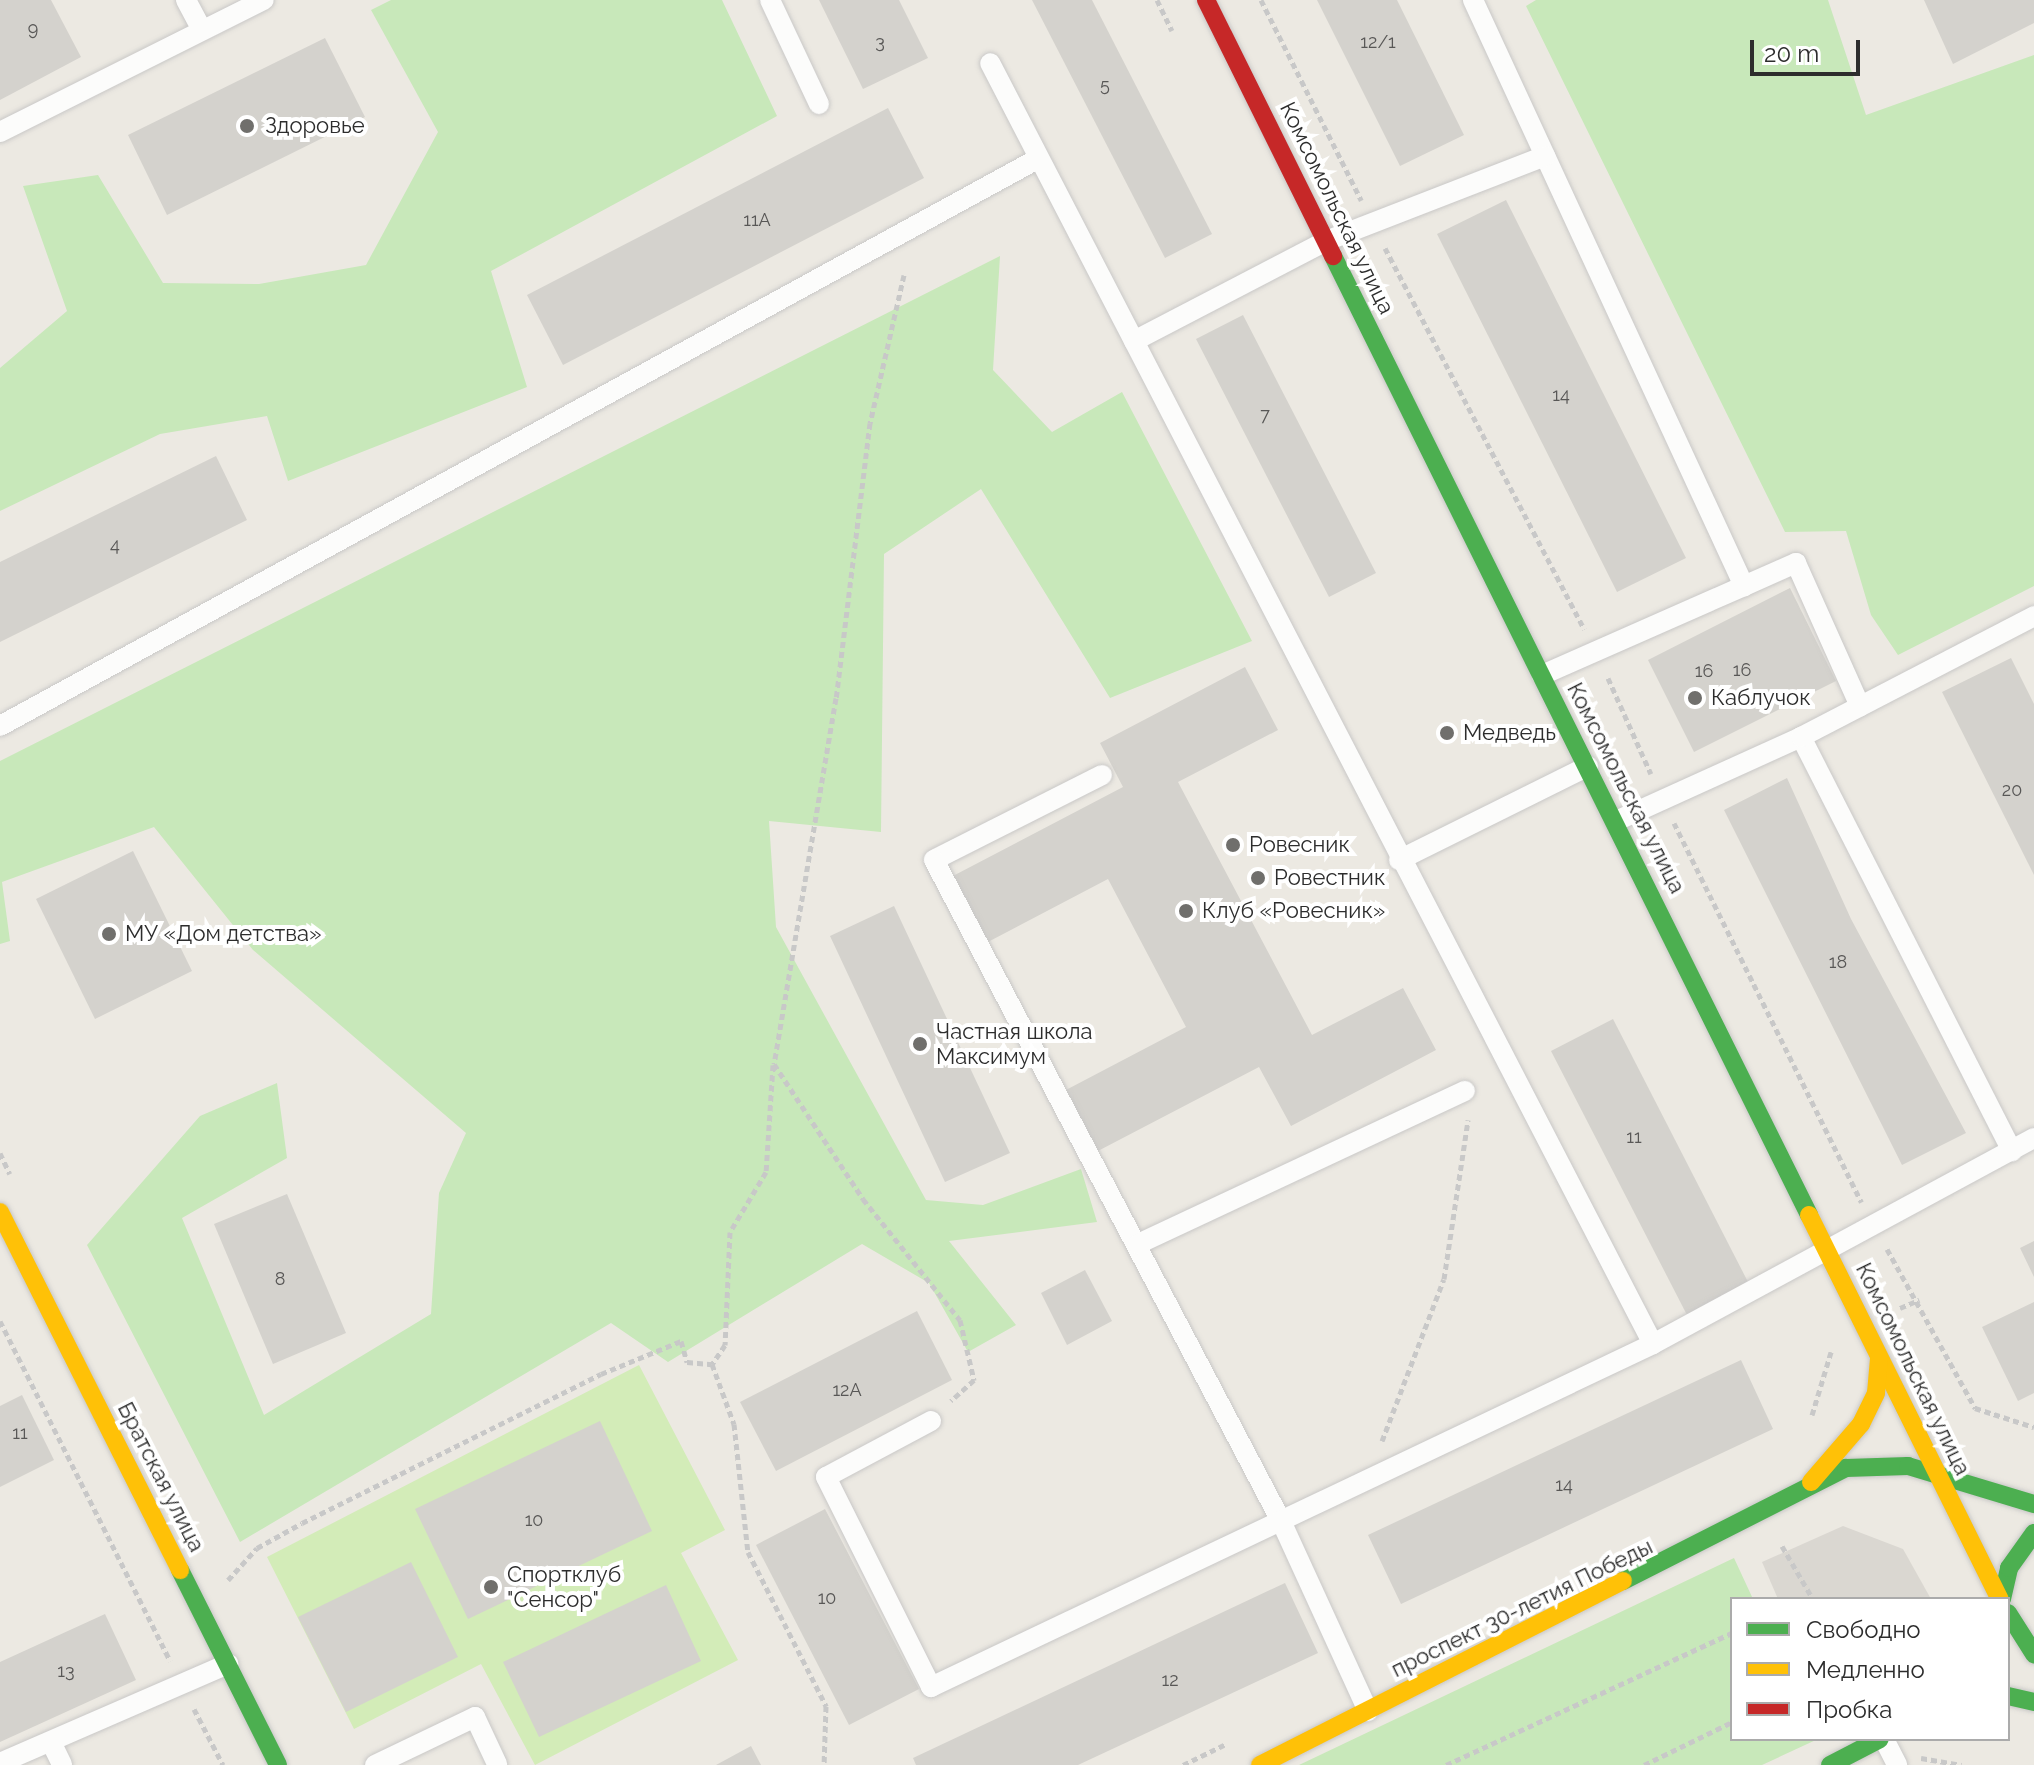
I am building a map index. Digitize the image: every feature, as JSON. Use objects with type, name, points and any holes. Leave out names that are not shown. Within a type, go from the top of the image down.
[{"type":"street","name":"Комсомольская улица","points":[[1206,0],[2000,1597]]},
{"type":"street","name":"Братская улица","points":[[0,1212],[278,1765]]},
{"type":"street","name":"проспект 30-летия Победы","points":[[1804,1490],[1861,1424],[1876,1393],[1879,1358]]},
{"type":"street","name":"проспект 30-летия Победы","points":[[1260,1765],[1846,1468],[1882,1463],[2034,1504]]},
{"type":"street","points":[[2002,1597],[2009,1568],[2034,1533]]},
{"type":"street","points":[[2010,1616],[2034,1654]]},
{"type":"street","points":[[2010,1696],[2034,1702]]},
{"type":"street","points":[[1830,1765],[1878,1741]]},
{"type":"lane","points":[[186,0],[202,30]]},
{"type":"lane","points":[[0,132],[264,0]]},
{"type":"lane","points":[[770,0],[819,104]]},
{"type":"lane","points":[[1473,0],[1744,586]]},
{"type":"lane","points":[[990,63],[1399,860],[1653,1344]]},
{"type":"lane","points":[[1134,341],[1326,241],[1545,156]]},
{"type":"lane","points":[[0,726],[1039,158]]},
{"type":"lane","points":[[1542,675],[1796,563],[1860,706]]},
{"type":"lane","points":[[1616,821],[1801,737],[2033,618]]},
{"type":"lane","points":[[1801,737],[2012,1151]]},
{"type":"lane","points":[[1399,860],[1588,766]]},
{"type":"lane","points":[[1102,775],[934,860],[1281,1521],[1368,1711]]},
{"type":"lane","points":[[1138,1244],[1467,1101]]},
{"type":"lane","points":[[931,1421],[826,1477],[931,1687],[1653,1344],[1827,1245],[2034,1138]]},
{"type":"lane","points":[[0,1763],[183,1688],[228,1664]]},
{"type":"lane","points":[[375,1765],[475,1717],[497,1764]]},
{"type":"lane","points":[[1883,1741],[1897,1765]]},
{"type":"lane","points":[[51,1742],[62,1765]]},
{"type":"path","points":[[1261,0],[1372,223],[1596,651],[1663,800],[1871,1223],[1975,1408],[2034,1427]]},
{"type":"path","points":[[712,1364],[725,1345],[730,1232],[766,1172],[774,1064],[836,698],[870,423],[904,275]]},
{"type":"path","points":[[774,1064],[863,1199],[960,1320],[974,1380],[931,1421]]},
{"type":"path","points":[[1368,1480],[1444,1279],[1467,1101]]},
{"type":"path","points":[[0,1321],[223,1765]]},
{"type":"path","points":[[219,1590],[257,1548],[601,1374],[681,1341],[687,1362],[712,1364]]},
{"type":"path","points":[[1804,1431],[1833,1341]]},
{"type":"path","points":[[712,1364],[734,1424],[748,1552],[826,1706],[824,1765]]},
{"type":"path","points":[[1774,1531],[1810,1597]]},
{"type":"path","points":[[1446,1765],[1730,1634]]},
{"type":"path","points":[[1644,1765],[1730,1723]]},
{"type":"path","points":[[1897,1765],[1927,1757],[1961,1765]]},
{"type":"green space","points":[[391,0],[722,0],[777,116],[491,271],[527,387],[288,481],[267,416],[160,434],[0,511],[0,368],[67,311],[23,186],[98,175],[163,283],[259,284],[366,265],[438,132],[371,10]]},
{"type":"green space","points":[[1536,0],[1828,0],[1866,115],[2034,55],[2034,586],[1898,655],[1871,615],[1846,531],[1785,532],[1526,6]]},
{"type":"green space","points":[[1000,256],[993,370],[1052,432],[1122,392],[1252,641],[1110,698],[981,489],[884,554],[881,832],[769,821],[776,927],[926,1200],[983,1205],[1081,1169],[1097,1222],[949,1241],[1016,1325],[968,1352],[929,1283],[862,1244],[668,1362],[611,1323],[240,1542],[87,1245],[200,1116],[277,1083],[287,1158],[182,1218],[264,1415],[431,1314],[439,1193],[466,1133],[253,950],[154,827],[2,882],[10,941],[0,944],[0,761]]},
{"type":"green space","name":"Спортклуб \"Сенсор\"","points":[[639,1365],[725,1530],[681,1553],[738,1660],[535,1765],[481,1664],[354,1729],[267,1557]]},
{"type":"green space","points":[[1734,1558],[1752,1597],[1730,1597],[1730,1741],[1814,1741],[1762,1765],[1299,1765]]},
{"type":"shaded area","points":[[1843,1526],[1903,1549],[1930,1597],[1777,1597],[1762,1562]]},
{"type":"building","points":[[0,0],[51,0],[81,57],[0,100]]},
{"type":"building","points":[[819,0],[899,0],[928,58],[863,89]]},
{"type":"building","points":[[1032,0],[1092,0],[1212,234],[1165,258]]},
{"type":"building","points":[[1317,0],[1397,0],[1464,135],[1400,166]]},
{"type":"building","points":[[1924,0],[2034,0],[2034,23],[1953,64]]},
{"type":"building","name":"Здоровье","points":[[325,38],[365,117],[167,215],[128,135]]},
{"type":"building","points":[[888,108],[924,178],[563,365],[527,295]]},
{"type":"building","points":[[1506,200],[1686,558],[1617,592],[1437,234]]},
{"type":"building","points":[[1243,315],[1376,573],[1329,597],[1196,339]]},
{"type":"building","points":[[216,456],[247,520],[0,642],[0,562]]},
{"type":"building","points":[[1790,588],[1836,681],[1694,752],[1648,660]]},
{"type":"building","points":[[2011,658],[2034,704],[2034,875],[1942,692]]},
{"type":"building","name":"Клуб «Ровесник»","points":[[1245,667],[1278,730],[1178,782],[1312,1035],[1403,988],[1436,1050],[1291,1126],[1259,1067],[1096,1152],[1064,1091],[1186,1027],[1108,879],[986,943],[951,877],[1123,787],[1100,743]]},
{"type":"building","points":[[1787,778],[1851,919],[1966,1133],[1902,1165],[1724,810]]},
{"type":"building","points":[[133,851],[192,971],[95,1019],[36,899]]},
{"type":"building","name":"Частная школа Максимум","points":[[894,906],[1010,1153],[945,1182],[830,936]]},
{"type":"building","points":[[1613,1019],[1748,1282],[1687,1315],[1551,1051]]},
{"type":"building","points":[[287,1194],[346,1333],[273,1364],[214,1224]]},
{"type":"building","points":[[2034,1241],[2034,1277],[2020,1248]]},
{"type":"building","points":[[1085,1270],[1112,1321],[1067,1345],[1041,1293]]},
{"type":"building","points":[[2034,1302],[2034,1393],[2018,1401],[1982,1327]]},
{"type":"building","points":[[917,1311],[952,1380],[776,1471],[740,1402]]},
{"type":"building","points":[[1741,1360],[1773,1429],[1401,1604],[1368,1535]]},
{"type":"building","points":[[22,1395],[54,1460],[0,1487],[0,1406]]},
{"type":"building","points":[[600,1421],[652,1531],[468,1619],[415,1509]]},
{"type":"building","points":[[825,1509],[919,1689],[849,1725],[756,1545]]},
{"type":"building","points":[[411,1562],[458,1657],[346,1712],[298,1617]]},
{"type":"building","points":[[1285,1583],[1318,1653],[1078,1765],[916,1765],[913,1758]]},
{"type":"building","points":[[666,1585],[701,1661],[539,1737],[503,1662]]},
{"type":"building","points":[[105,1614],[136,1680],[0,1742],[0,1662]]},
{"type":"building","points":[[751,1746],[761,1765],[716,1765]]},
{"type":"traffic: fast","points":[[1333,256],[1809,1215]]},
{"type":"traffic: fast","points":[[1623,1581],[1846,1468],[1908,1466],[2034,1504]]},
{"type":"traffic: fast","points":[[2002,1597],[2009,1568],[2034,1533]]},
{"type":"traffic: fast","points":[[180,1570],[278,1765]]},
{"type":"traffic: fast","points":[[2010,1616],[2034,1654]]},
{"type":"traffic: fast","points":[[2010,1696],[2034,1702]]},
{"type":"traffic: fast","points":[[1830,1765],[1876,1741]]},
{"type":"traffic: slow","points":[[0,1212],[180,1570]]},
{"type":"traffic: slow","points":[[1809,1215],[1999,1597]]},
{"type":"traffic: slow","points":[[1811,1482],[1861,1424],[1876,1393],[1879,1358]]},
{"type":"traffic: slow","points":[[1260,1765],[1623,1581]]},
{"type":"traffic: jam","points":[[1206,0],[1333,256]]},
{"type":"place","name":"Здоровье","points":[[247,126]]},
{"type":"place","name":"Каблучок","points":[[1695,698]]},
{"type":"place","name":"Медведь","points":[[1447,733]]},
{"type":"place","name":"Ровесник","points":[[1233,845]]},
{"type":"place","name":"Ровестник","points":[[1258,878]]},
{"type":"place","name":"Клуб «Ровесник»","points":[[1186,911]]},
{"type":"place","name":"МУ «Дом детства»","points":[[109,934]]},
{"type":"place","name":"Частная школа Максимум","points":[[920,1044]]},
{"type":"place","name":"Спортклуб \"Сенсор\"","points":[[491,1587]]}]
